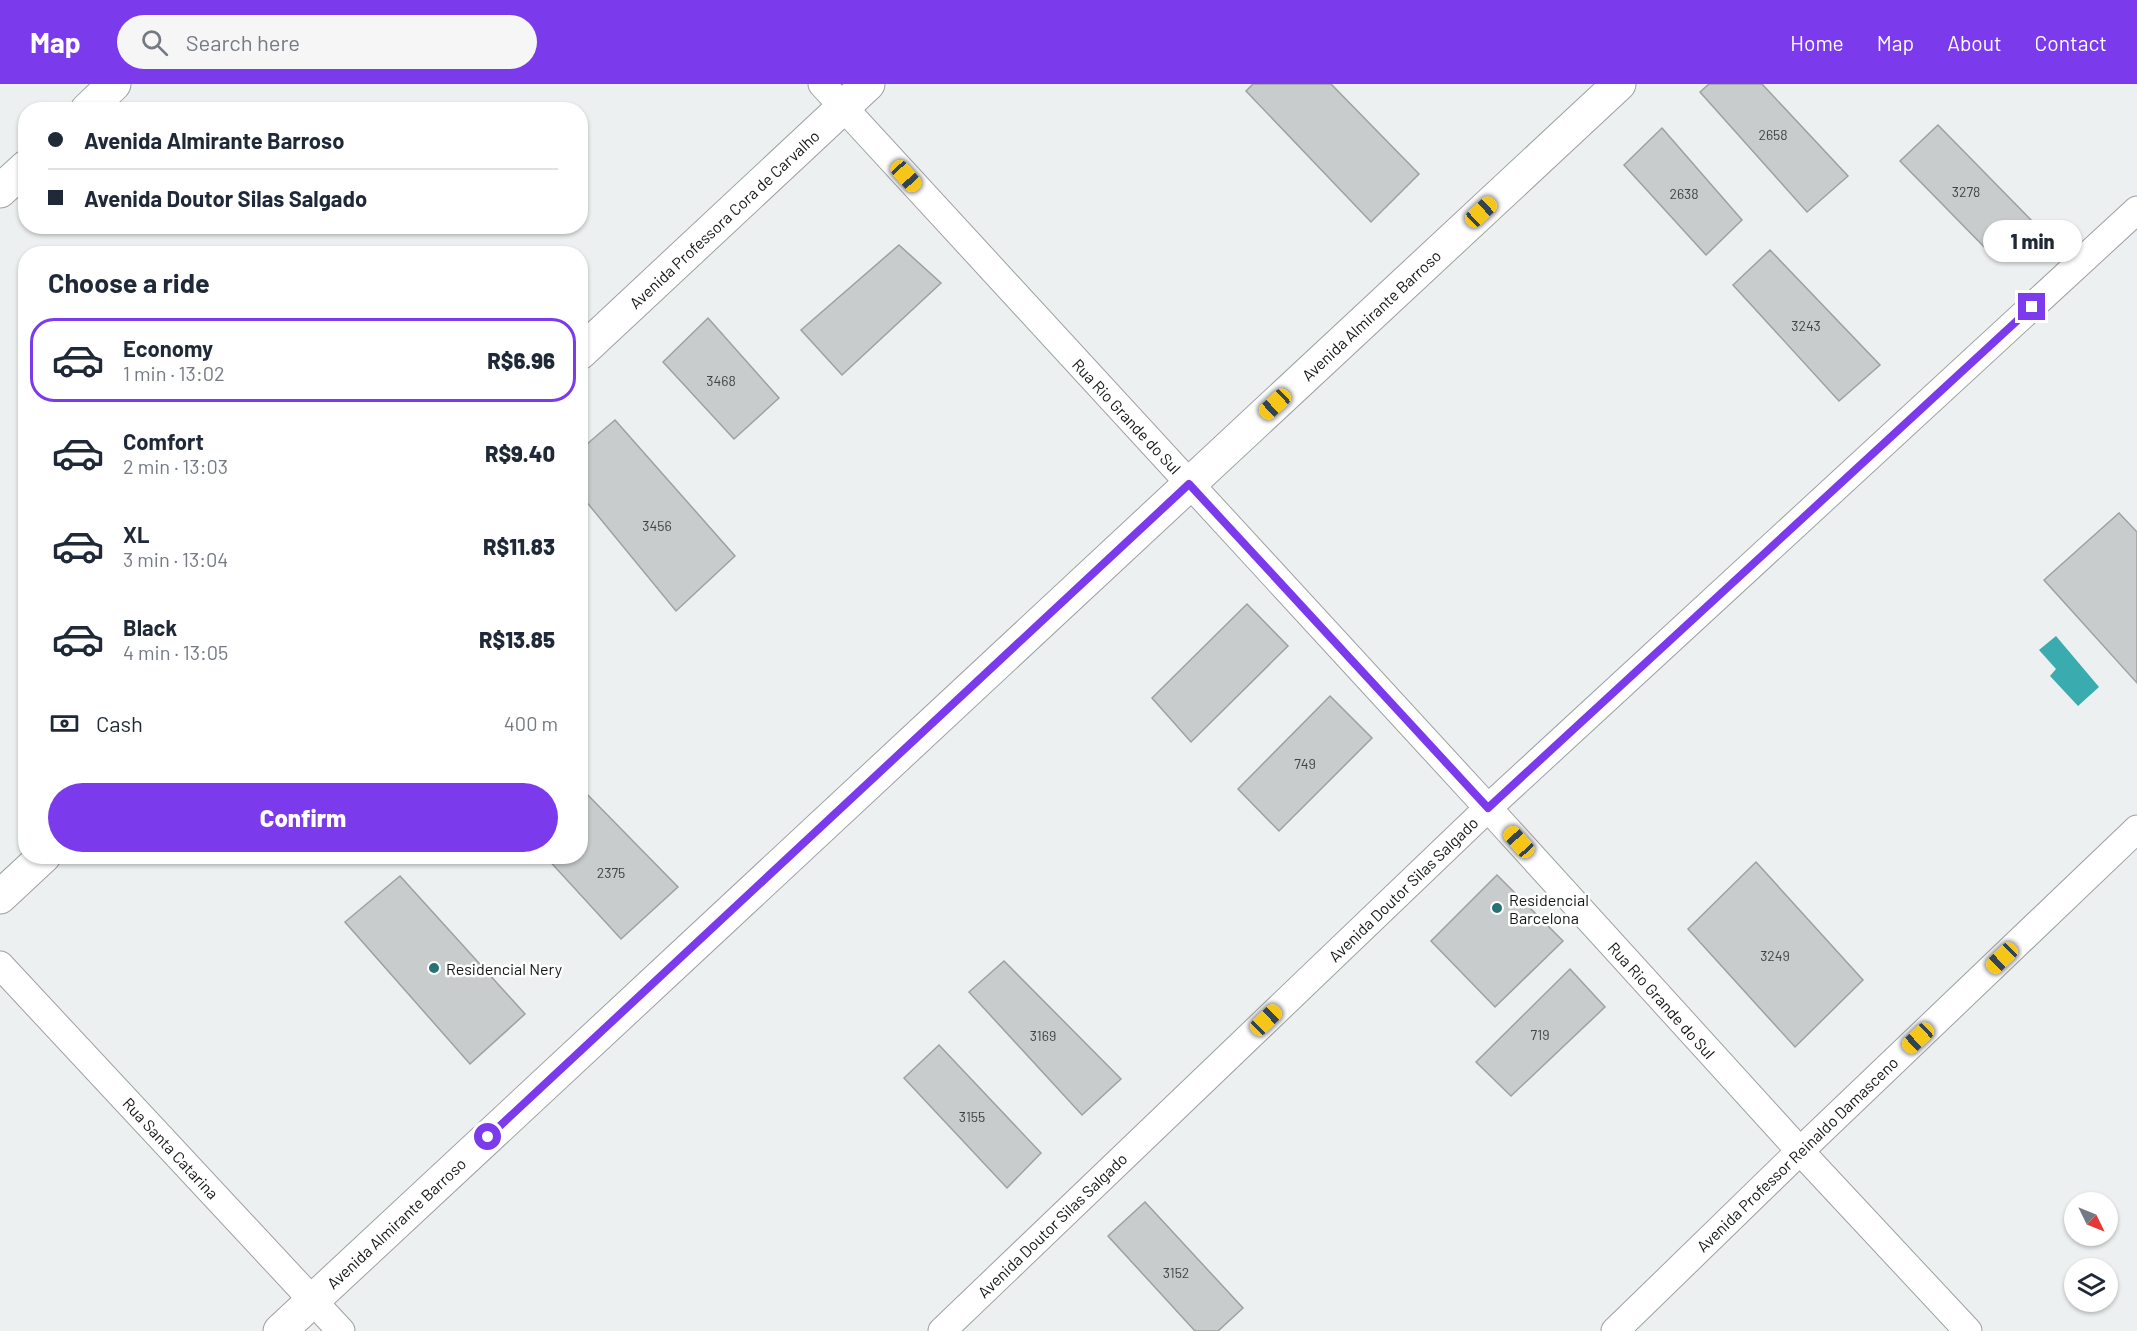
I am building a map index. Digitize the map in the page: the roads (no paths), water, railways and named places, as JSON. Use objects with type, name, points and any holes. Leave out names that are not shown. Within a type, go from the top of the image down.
[{"type":"street","points":[[95,102],[114,84]]},
{"type":"street","name":"Avenida Professora Cora de Carvalho","points":[[588,345],[832,96],[868,84]]},
{"type":"street","name":"Avenida Almirante Barroso","points":[[280,1331],[1619,84]]},
{"type":"street","name":"Rua Rio Grande do Sul","points":[[832,96],[1968,1331]]},
{"type":"street","points":[[0,191],[18,174]]},
{"type":"street","name":"Avenida Doutor Silas Salgado","points":[[942,1331],[1488,808],[2137,210]]},
{"type":"street","name":"Avenida Professor Reinaldo Damasceno","points":[[1615,1331],[2137,829]]},
{"type":"street","points":[[0,897],[35,864]]},
{"type":"street","name":"Rua Santa Catarina","points":[[0,965],[341,1331]]},
{"type":"water","points":[[2056,636],[2099,687],[2078,706],[2050,676],[2056,669],[2039,650]]},
{"type":"place","name":"Residencial Barcelona","points":[[1497,908]]},
{"type":"place","name":"Residencial Nery","points":[[434,968]]}]
